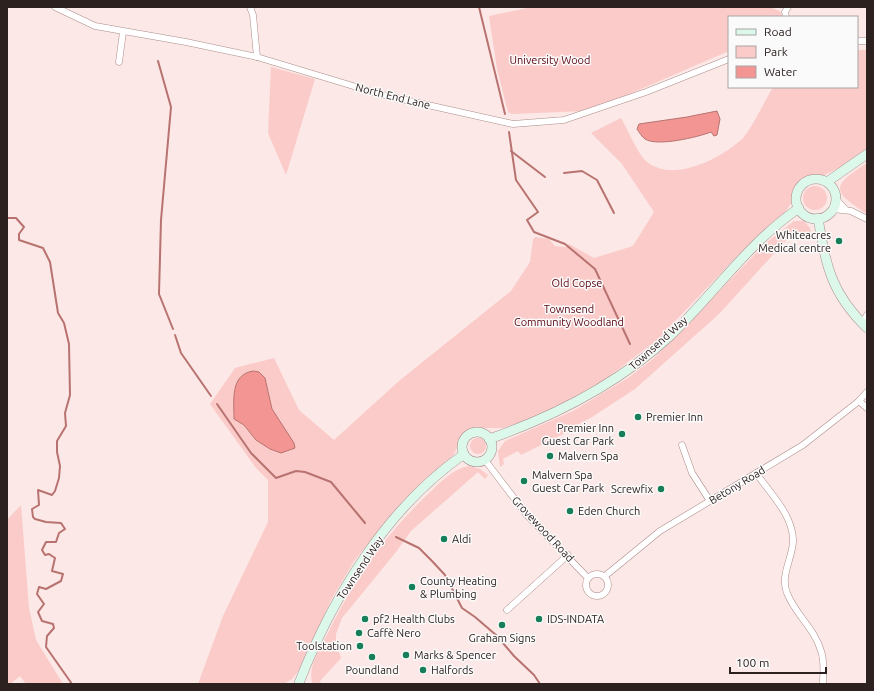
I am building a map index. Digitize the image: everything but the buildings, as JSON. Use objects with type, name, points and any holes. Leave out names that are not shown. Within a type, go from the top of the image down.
[{"type":"main road","points":[[828,182],[867,154]]},
{"type":"main road","points":[[815,179],[828,182],[834,190],[836,199],[833,209],[827,215],[818,218],[810,218],[798,208],[796,195],[803,184],[815,179]]},
{"type":"main road","name":"Townsend Way","points":[[489,439],[554,413],[591,394],[627,371],[670,336],[748,250],[798,208]]},
{"type":"main road","points":[[818,218],[826,262],[835,288],[845,304],[867,328]]},
{"type":"main road","points":[[479,432],[489,439],[491,450],[485,460],[475,461],[464,454],[462,448],[467,436],[472,433],[479,432]]},
{"type":"main road","name":"Townsend Way","points":[[290,684],[299,684],[333,608],[366,554],[409,504],[446,468],[464,454]]},
{"type":"street","name":"North End Lane","points":[[55,7],[95,26],[186,42],[257,57],[384,95],[513,124],[564,120],[646,92],[728,59]]},
{"type":"street","points":[[250,7],[253,15],[257,57]]},
{"type":"street","points":[[119,62],[123,32]]},
{"type":"street","points":[[836,199],[846,210]]},
{"type":"street","points":[[833,209],[846,210],[867,219]]},
{"type":"street","points":[[859,320],[864,320],[867,315]]},
{"type":"street","name":"Betony Road","points":[[605,576],[660,531],[803,445],[859,401],[867,392]]},
{"type":"street","points":[[859,401],[867,408]]},
{"type":"street","points":[[682,445],[692,473],[710,501]]},
{"type":"street","name":"Grovewood Road","points":[[485,460],[526,514],[568,555],[588,578]]},
{"type":"street","points":[[756,473],[789,520],[793,543],[785,578],[786,592],[816,638],[821,650],[824,662],[823,684]]},
{"type":"street","points":[[507,610],[568,555]]},
{"type":"street","points":[[599,573],[605,576],[608,580],[608,590],[599,596],[591,594],[588,591],[586,582],[588,578],[593,574],[599,573]]},
{"type":"green space","name":"University Wood","points":[[532,7],[771,7],[781,12],[782,16],[728,16],[728,51],[611,102],[585,111],[512,114],[508,112],[497,69],[489,16]]},
{"type":"green space","name":"Townsend Community Woodland","points":[[858,50],[867,50],[867,149],[839,168],[824,175],[805,178],[795,187],[791,203],[784,214],[747,246],[657,340],[604,380],[562,403],[518,423],[503,428],[476,428],[464,434],[453,456],[395,510],[354,561],[331,600],[300,669],[292,679],[284,684],[198,684],[223,616],[268,522],[268,480],[256,468],[210,404],[235,368],[274,358],[299,410],[334,440],[399,381],[511,291],[530,262],[533,240],[535,237],[549,239],[555,246],[566,247],[569,244],[594,258],[633,246],[654,212],[622,164],[591,133],[621,118],[643,158],[657,167],[669,170],[696,166],[709,161],[733,147],[742,139],[753,123],[772,88],[858,88]]},
{"type":"green space","points":[[271,67],[315,79],[286,175],[268,133]]},
{"type":"green space","points":[[867,163],[867,214],[846,199],[840,188],[847,177]]},
{"type":"green space","points":[[815,186],[824,189],[827,198],[824,207],[815,210],[806,207],[803,198],[806,189]]},
{"type":"green space","points":[[794,221],[804,221],[810,228],[812,236],[791,235],[719,314],[635,389],[592,417],[575,426],[575,428],[521,455],[518,451],[503,459],[504,464],[500,467],[498,451],[505,441],[573,411],[628,378],[653,359],[766,243]]},
{"type":"green space","points":[[475,438],[481,438],[486,443],[484,452],[481,454],[475,454],[470,449],[470,443]]},
{"type":"green space","points":[[469,466],[480,469],[488,475],[485,479],[478,472],[411,531],[396,552],[342,618],[336,634],[336,643],[341,658],[320,681],[321,684],[313,684],[311,671],[318,651],[348,595],[371,560],[397,526],[427,495],[452,473]]},
{"type":"green space","points":[[21,505],[29,608],[36,640],[63,684],[26,684],[20,676],[10,684],[7,684],[7,520]]},
{"type":"water","points":[[717,111],[720,119],[717,135],[714,136],[711,132],[688,139],[659,142],[645,139],[637,129],[639,124]]},
{"type":"water","points":[[253,371],[259,372],[265,378],[272,409],[294,443],[295,448],[281,453],[270,449],[256,440],[244,425],[234,419],[234,397],[237,383],[246,373]]},
{"type":"waterway","points":[[479,7],[505,114]]},
{"type":"waterway","points":[[158,61],[171,107],[161,220],[159,294],[173,329]]},
{"type":"waterway","points":[[509,132],[516,180],[538,212],[527,220],[534,232],[565,244],[595,269],[630,344]]},
{"type":"waterway","points":[[511,151],[545,177]]},
{"type":"waterway","points":[[564,173],[582,171],[597,180],[614,213]]},
{"type":"waterway","points":[[7,218],[16,218],[24,227],[19,234],[19,240],[43,248],[50,262],[58,313],[64,323],[69,344],[70,395],[65,413],[66,426],[57,441],[57,452],[60,466],[59,478],[55,491],[52,495],[38,490],[39,505],[32,509],[33,517],[35,519],[46,522],[61,523],[65,529],[59,533],[56,542],[46,542],[42,550],[45,555],[49,554],[55,558],[52,571],[63,574],[61,581],[46,589],[39,587],[37,594],[44,604],[38,612],[42,621],[53,624],[54,628],[47,636],[46,647],[72,684]]},
{"type":"waterway","points":[[175,335],[181,353],[211,396]]},
{"type":"waterway","points":[[217,404],[251,453],[276,478],[296,471],[305,472],[331,482],[365,523]]},
{"type":"waterway","points":[[396,537],[419,548],[432,561],[445,575],[462,608],[496,635],[514,656],[534,675],[540,684]]},
{"type":"place","name":"Whiteacres Medical centre","points":[[839,241]]},
{"type":"place","name":"Premier Inn","points":[[638,417]]},
{"type":"place","name":"Premier Inn Guest Car Park","points":[[622,434]]},
{"type":"place","name":"Malvern Spa","points":[[550,456]]},
{"type":"place","name":"Malvern Spa Guest Car Park","points":[[524,481]]},
{"type":"place","name":"Screwfix","points":[[661,489]]},
{"type":"place","name":"Eden Church","points":[[570,511]]},
{"type":"place","name":"Aldi","points":[[444,539]]},
{"type":"place","name":"County Heating & Plumbing","points":[[412,587]]},
{"type":"place","name":"pf2 Health Clubs","points":[[365,619]]},
{"type":"place","name":"IDS-INDATA","points":[[539,619]]},
{"type":"place","name":"Graham Signs","points":[[502,625]]},
{"type":"place","name":"Caffè Nero","points":[[359,633]]},
{"type":"place","name":"Toolstation","points":[[360,646]]},
{"type":"place","name":"Marks & Spencer","points":[[406,655]]},
{"type":"place","name":"Poundland","points":[[372,657]]},
{"type":"place","name":"Halfords","points":[[423,670]]},
{"type":"park label","name":"Old Copse","points":[[577,283]]}]
